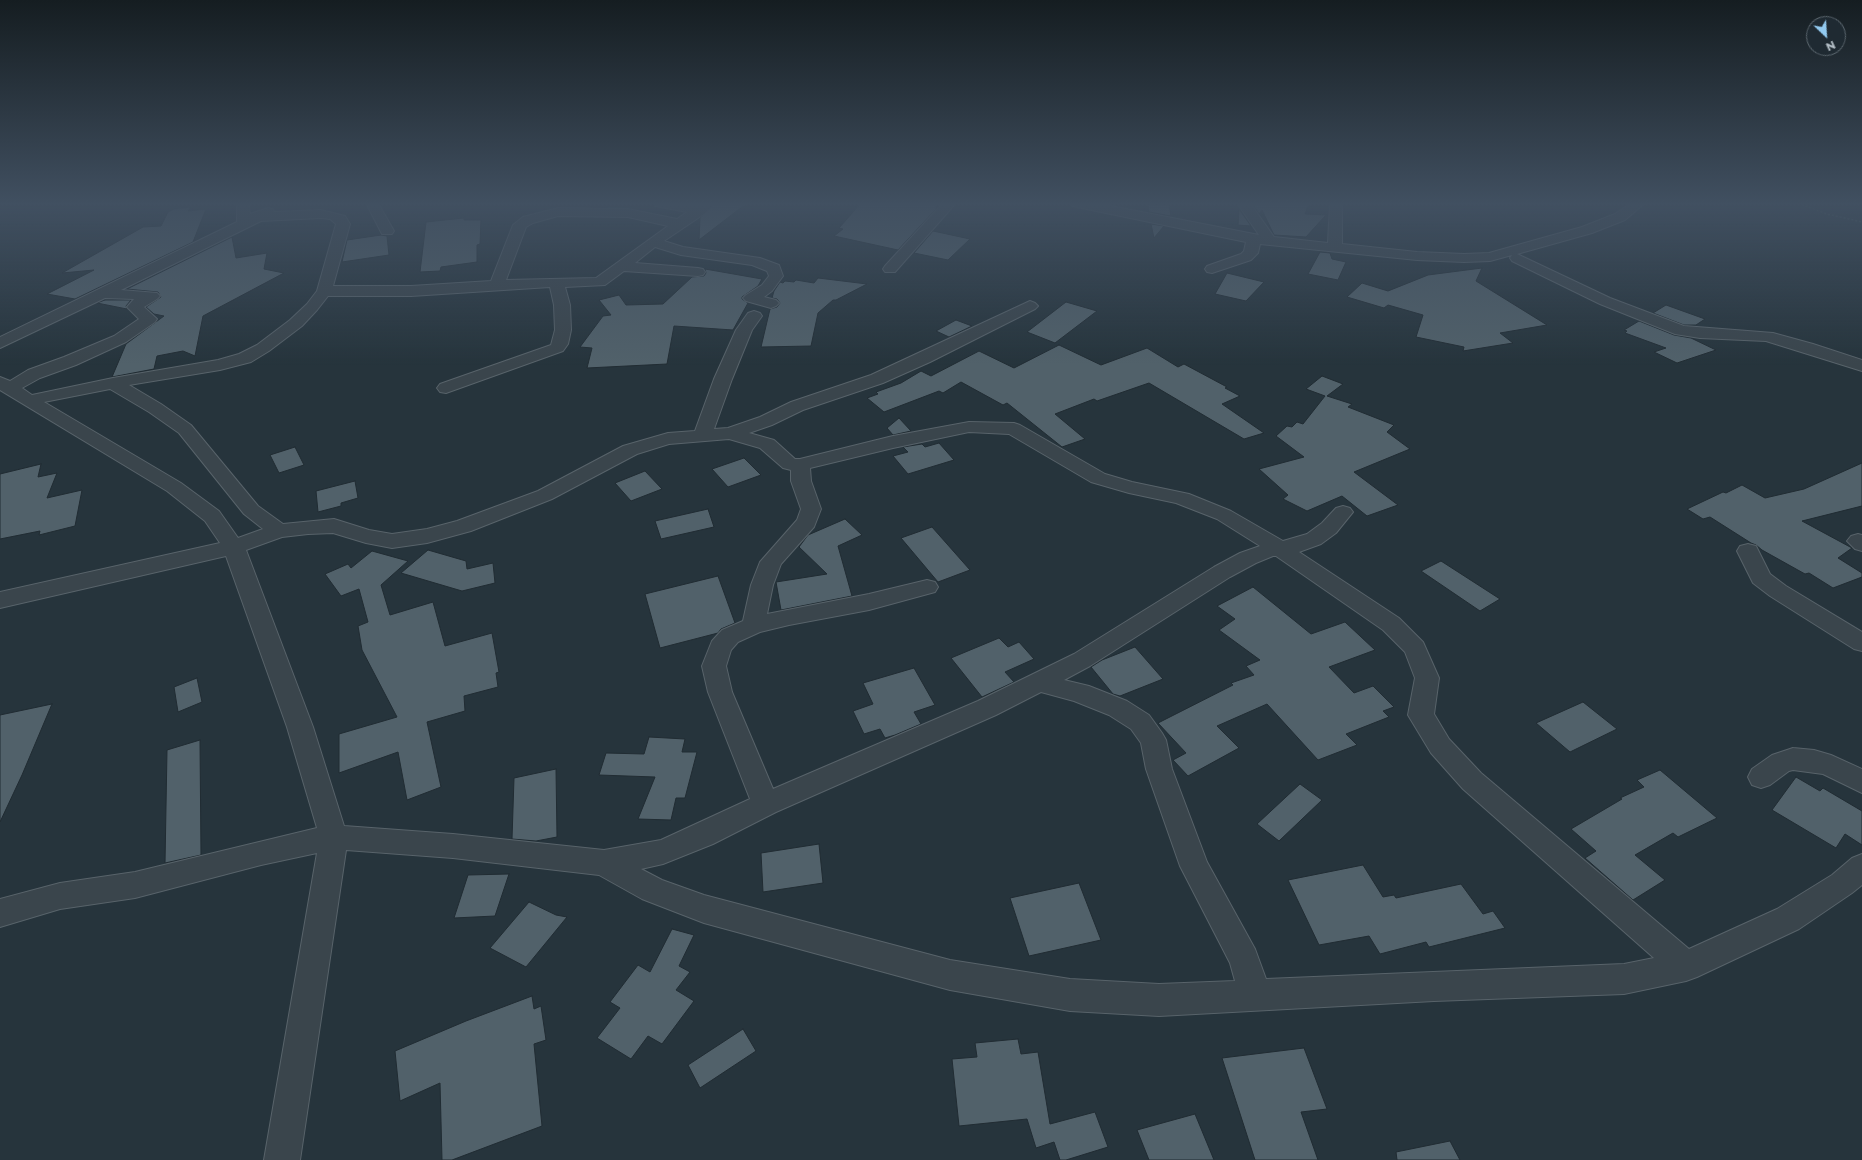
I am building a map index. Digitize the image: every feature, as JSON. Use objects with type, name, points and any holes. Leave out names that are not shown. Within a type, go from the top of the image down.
[{"type":"street","points":[[0,343],[173,257]]},
{"type":"street","points":[[13,390],[51,395],[220,365],[245,358],[263,348],[296,323],[312,307],[324,291],[334,257]]},
{"type":"street","points":[[497,285],[508,257]]},
{"type":"street","points":[[324,291],[418,291],[497,285],[556,283],[589,284],[600,282],[633,257]]},
{"type":"street","points":[[734,257],[750,259],[774,268],[776,276],[767,288],[751,298],[771,303]]},
{"type":"street","points":[[890,269],[901,257]]},
{"type":"street","points":[[1212,269],[1246,257]]},
{"type":"street","points":[[1444,257],[1487,257]]},
{"type":"street","points":[[1517,258],[1605,301],[1681,330],[1700,333],[1767,336],[1807,347],[1862,366]]},
{"type":"street","points":[[622,266],[698,272]]},
{"type":"street","points":[[446,388],[557,348],[560,344],[563,330],[562,305],[556,283]]},
{"type":"street","points":[[13,390],[34,374],[70,362],[120,339],[149,319],[135,307],[140,302],[152,296],[101,292]]},
{"type":"street","points":[[0,600],[234,547],[279,531],[308,527],[334,526],[366,536],[392,541],[427,536],[464,526],[545,495],[630,450],[668,439],[730,433],[766,421],[797,406],[877,379],[924,358],[1030,306]]},
{"type":"street","points":[[704,435],[722,379],[744,330],[754,316]]},
{"type":"street","points":[[113,383],[186,428],[251,510],[279,531]]},
{"type":"street","points":[[13,390],[174,487],[212,516],[234,547],[300,727],[334,837],[282,1160]]},
{"type":"street","points":[[730,433],[768,444],[790,464],[800,465],[893,442],[969,427],[995,426],[1014,429],[1098,478],[1129,487],[1182,498],[1224,515],[1280,549],[1391,624],[1415,648],[1427,678],[1421,715],[1440,746],[1472,781],[1686,966]]},
{"type":"street","points":[[753,626],[762,585],[771,562],[807,522],[811,509],[801,481],[800,465]]},
{"type":"street","points":[[0,913],[60,896],[135,885],[260,853],[334,837],[453,846],[604,863],[663,852],[703,835],[766,804],[987,708],[1082,660],[1222,572],[1248,558],[1270,550],[1293,548],[1314,539],[1329,528],[1343,512]]},
{"type":"street","points":[[1748,551],[1761,578],[1778,591],[1862,642]]},
{"type":"street","points":[[766,804],[720,692],[714,666],[720,647],[730,636],[753,626],[789,617],[869,602],[927,587]]},
{"type":"street","points":[[1038,682],[1080,693],[1118,708],[1140,722],[1153,740],[1159,769],[1194,866],[1244,959],[1256,995]]},
{"type":"street","points":[[1761,777],[1781,762],[1793,759],[1814,761],[1831,766],[1862,782]]},
{"type":"street","points":[[604,863],[652,890],[704,909],[950,975],[1070,996],[1159,1000],[1434,986],[1624,979],[1686,966],[1788,919],[1859,872]]},
{"type":"building","points":[[90,257],[162,257],[75,299],[47,294],[94,270],[62,273]]},
{"type":"building","points":[[191,257],[266,257],[264,269],[284,273],[203,316],[195,356],[183,351],[157,356],[154,369],[112,377],[126,344],[164,316],[154,314],[146,307],[161,297],[158,292],[127,289]]},
{"type":"building","points":[[343,257],[375,257],[342,262]]},
{"type":"building","points":[[422,257],[477,257],[477,262],[441,267],[440,271],[420,272]]},
{"type":"building","points":[[934,257],[951,257],[948,260]]},
{"type":"building","points":[[1317,257],[1331,257],[1332,259],[1346,262],[1338,280],[1308,274]]},
{"type":"building","points":[[1482,268],[1476,281],[1547,325],[1500,333],[1513,343],[1463,351],[1464,347],[1416,337],[1423,315],[1388,305],[1384,308],[1347,297],[1362,283],[1388,291],[1428,275]]},
{"type":"building","points":[[705,269],[762,279],[758,286],[742,297],[742,299],[748,303],[733,330],[674,326],[667,364],[587,368],[592,348],[580,347],[603,316],[611,315],[599,300],[619,295],[626,305],[663,304],[692,277],[704,276],[706,273]]},
{"type":"building","points":[[1227,273],[1264,282],[1246,301],[1215,294]]},
{"type":"building","points":[[818,278],[867,284],[836,300],[833,300],[818,313],[811,346],[761,347],[770,309],[777,307],[780,303],[777,299],[772,298],[774,291],[780,282],[794,282],[796,280],[814,283]]},
{"type":"building","points":[[105,300],[131,300],[126,306],[127,309],[97,303]]},
{"type":"building","points":[[1066,302],[1097,311],[1055,343],[1027,332]]},
{"type":"building","points":[[1666,305],[1705,319],[1696,325],[1684,325],[1653,313]]},
{"type":"building","points":[[956,320],[972,326],[949,337],[936,331]]},
{"type":"building","points":[[1639,321],[1674,335],[1691,338],[1716,350],[1677,363],[1654,352],[1666,348],[1625,333],[1627,331],[1624,330]]},
{"type":"building","points":[[1059,345],[1101,365],[1147,348],[1178,367],[1184,364],[1227,387],[1225,388],[1240,396],[1222,404],[1264,433],[1244,439],[1149,383],[1097,401],[1094,399],[1055,414],[1085,439],[1062,447],[1007,403],[1003,405],[961,382],[943,393],[939,391],[884,412],[867,398],[878,394],[876,392],[901,383],[921,371],[931,376],[979,351],[1014,368]]},
{"type":"building","points":[[1322,376],[1343,384],[1327,396],[1352,404],[1348,407],[1394,425],[1387,432],[1410,449],[1354,472],[1398,505],[1367,516],[1342,496],[1307,511],[1283,499],[1288,495],[1259,469],[1304,457],[1276,436],[1287,426],[1292,427],[1297,422],[1303,424],[1325,396],[1306,389]]},
{"type":"building","points":[[899,418],[911,431],[893,435],[887,428]]},
{"type":"building","points":[[939,443],[954,460],[908,474],[893,456],[908,452],[903,447],[922,444],[925,447]]},
{"type":"building","points":[[295,447],[304,465],[279,473],[270,455]]},
{"type":"building","points":[[744,458],[761,475],[728,487],[712,469]]},
{"type":"building","points":[[1862,463],[1862,506],[1802,521],[1852,548],[1838,558],[1862,573],[1862,577],[1833,588],[1809,573],[1805,574],[1762,550],[1710,517],[1703,519],[1687,509],[1742,485],[1765,498],[1804,489]]},
{"type":"building","points":[[41,464],[38,477],[57,473],[47,498],[82,490],[75,526],[39,535],[40,531],[0,539],[0,474]]},
{"type":"building","points":[[645,471],[662,489],[631,501],[615,483]]},
{"type":"building","points":[[355,481],[358,498],[341,503],[341,506],[318,512],[316,491]]},
{"type":"building","points":[[708,509],[714,527],[661,539],[655,521]]},
{"type":"building","points":[[845,519],[862,535],[838,546],[852,596],[781,610],[776,582],[827,574],[799,547],[808,535]]},
{"type":"building","points":[[932,527],[970,570],[938,582],[901,538]]},
{"type":"building","points":[[428,550],[466,561],[467,569],[493,563],[495,583],[462,591],[401,573]]},
{"type":"building","points":[[372,551],[408,561],[381,585],[390,615],[433,602],[445,646],[492,633],[499,672],[496,673],[498,687],[464,696],[465,711],[427,722],[441,787],[407,800],[398,752],[339,773],[339,734],[397,717],[362,650],[358,626],[368,622],[359,589],[341,596],[325,574],[348,564],[351,568]]},
{"type":"building","points":[[1441,561],[1500,599],[1480,611],[1421,571]]},
{"type":"building","points":[[718,576],[735,623],[721,629],[718,633],[660,648],[645,594]]},
{"type":"building","points":[[1253,587],[1311,634],[1345,622],[1375,650],[1329,667],[1354,693],[1373,686],[1394,707],[1383,711],[1389,717],[1346,734],[1357,745],[1318,760],[1267,704],[1217,726],[1239,748],[1188,776],[1173,760],[1186,753],[1158,723],[1233,685],[1231,683],[1254,675],[1246,666],[1260,660],[1219,630],[1235,619],[1217,606]]},
{"type":"building","points":[[999,638],[1008,647],[1019,642],[1034,659],[1005,672],[1014,682],[982,697],[951,658]]},
{"type":"building","points":[[1135,647],[1163,679],[1120,696],[1113,694],[1091,667],[1102,660]]},
{"type":"building","points":[[914,668],[935,705],[914,712],[921,724],[885,738],[880,729],[864,734],[853,711],[873,704],[863,683]]},
{"type":"building","points":[[197,678],[202,702],[178,712],[174,687]]},
{"type":"building","points":[[1583,702],[1617,729],[1570,752],[1536,723]]},
{"type":"building","points":[[52,704],[22,775],[0,822],[0,715]]},
{"type":"building","points":[[649,737],[685,739],[682,752],[697,752],[685,798],[676,798],[671,820],[638,819],[655,777],[599,775],[606,753],[644,754]]},
{"type":"building","points":[[200,740],[201,855],[165,863],[167,750]]},
{"type":"building","points":[[556,769],[557,837],[536,841],[512,839],[514,778]]},
{"type":"building","points":[[1660,770],[1717,818],[1678,837],[1673,833],[1635,855],[1665,880],[1633,900],[1585,858],[1596,851],[1571,829],[1622,799],[1620,798],[1644,787],[1637,780]]},
{"type":"building","points":[[1796,777],[1820,791],[1823,788],[1862,811],[1862,845],[1845,834],[1836,848],[1772,810]]},
{"type":"building","points":[[1300,784],[1322,800],[1279,841],[1257,824]]},
{"type":"building","points":[[819,844],[823,883],[763,892],[761,853]]},
{"type":"building","points":[[1363,865],[1383,897],[1394,895],[1396,898],[1461,884],[1483,914],[1493,911],[1505,928],[1429,947],[1426,942],[1380,954],[1369,936],[1319,945],[1288,880]]},
{"type":"building","points":[[509,874],[495,916],[454,918],[468,875]]},
{"type":"building","points":[[1079,883],[1101,940],[1029,956],[1010,898]]},
{"type":"building","points":[[529,902],[556,915],[567,917],[526,967],[490,948]]},
{"type":"building","points":[[672,929],[694,935],[679,966],[690,972],[676,990],[694,1001],[662,1044],[648,1036],[631,1059],[597,1038],[620,1008],[610,1002],[638,965],[650,972]]},
{"type":"building","points":[[532,996],[534,1009],[541,1006],[546,1040],[534,1044],[542,1126],[452,1160],[442,1160],[440,1083],[400,1101],[395,1051],[466,1021]]},
{"type":"building","points":[[743,1029],[756,1051],[700,1088],[688,1065]]},
{"type":"building","points":[[1018,1039],[1021,1054],[1038,1052],[1050,1124],[1095,1112],[1108,1147],[1066,1160],[1060,1160],[1054,1142],[1036,1148],[1027,1119],[959,1126],[952,1059],[977,1057],[975,1043]]},
{"type":"building","points":[[1304,1048],[1327,1109],[1301,1112],[1318,1160],[1255,1160],[1222,1058]]},
{"type":"building","points":[[1195,1114],[1214,1160],[1149,1160],[1137,1130]]},
{"type":"building","points":[[1450,1141],[1460,1160],[1397,1160],[1396,1152]]}]
